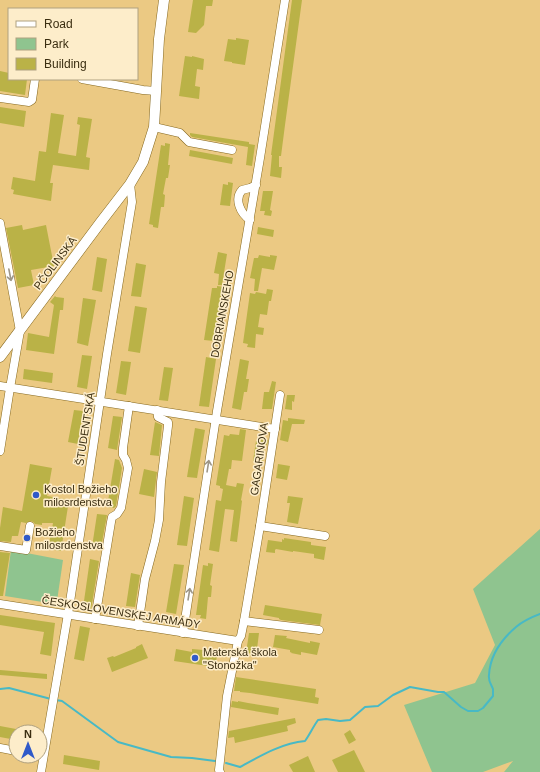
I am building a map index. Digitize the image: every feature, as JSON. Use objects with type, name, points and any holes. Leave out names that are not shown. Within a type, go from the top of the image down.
[{"type":"main road","name":"PČOLINSKÁ","points":[[0,357],[130,184],[142,162],[154,127],[164,0]]},
{"type":"street","name":"DOBRIANSKEHO","points":[[183,633],[216,419],[256,185],[285,0]]},
{"type":"street","points":[[0,98],[28,102],[32,100],[35,80]]},
{"type":"street","points":[[88,80],[156,91]]},
{"type":"street","points":[[154,127],[180,133],[188,142],[232,150]]},
{"type":"street","name":"ŠTUDENTSKÁ","points":[[41,772],[53,695],[68,615],[107,354],[132,202],[130,184]]},
{"type":"street","points":[[250,220],[245,216],[239,205],[239,194],[242,190],[256,185]]},
{"type":"street","points":[[0,223],[20,331],[0,451]]},
{"type":"street","points":[[0,386],[275,429]]},
{"type":"street","name":"GAGARINOVA","points":[[220,772],[227,696],[238,641],[242,636],[280,395]]},
{"type":"street","points":[[95,619],[110,522],[112,517],[117,514],[121,508],[128,468],[122,448],[129,406]]},
{"type":"street","points":[[138,626],[145,579],[156,541],[168,426],[168,422],[158,417],[157,410]]},
{"type":"street","points":[[0,546],[26,550],[30,526]]},
{"type":"street","points":[[260,526],[325,536]]},
{"type":"street","name":"ČESKOSLOVENSKEJ ARMÁDY","points":[[0,604],[238,641]]},
{"type":"street","points":[[244,621],[319,630]]},
{"type":"green space","points":[[540,529],[540,772],[504,772],[513,761],[483,772],[432,772],[404,705],[475,683],[495,645],[473,589]]},
{"type":"green space","points":[[11,550],[63,560],[57,601],[55,604],[5,596]]},
{"type":"building","points":[[193,0],[213,0],[212,6],[206,6],[204,25],[196,33],[188,32]]},
{"type":"building","points":[[292,0],[302,0],[281,156],[279,156],[279,167],[282,167],[281,178],[270,176],[271,155]]},
{"type":"building","points":[[236,38],[249,40],[245,65],[224,61],[228,39],[236,40]]},
{"type":"building","points":[[185,56],[204,59],[203,70],[197,69],[195,86],[200,87],[199,99],[179,96]]},
{"type":"building","points":[[0,71],[8,73],[8,80],[27,80],[25,95],[0,91]]},
{"type":"building","points":[[0,107],[26,111],[24,127],[0,123]]},
{"type":"building","points":[[51,113],[64,115],[58,153],[76,156],[80,125],[77,124],[78,117],[92,119],[86,157],[90,158],[89,170],[53,165],[50,183],[53,183],[51,201],[13,194],[14,190],[11,189],[13,177],[35,181],[39,151],[46,152]]},
{"type":"building","points":[[190,133],[249,142],[249,144],[255,145],[252,166],[246,165],[248,147],[192,137]]},
{"type":"building","points":[[165,143],[170,144],[168,165],[170,165],[163,194],[165,195],[164,207],[161,207],[158,228],[149,224],[161,145],[165,146]]},
{"type":"building","points":[[190,150],[233,158],[232,164],[189,156]]},
{"type":"building","points":[[228,182],[233,183],[230,206],[220,205],[223,184],[228,185]]},
{"type":"building","points":[[263,191],[273,191],[270,210],[272,211],[271,216],[264,215],[265,211],[260,211]]},
{"type":"building","points":[[22,225],[23,230],[46,225],[54,266],[31,270],[34,285],[18,288],[6,228]]},
{"type":"building","points":[[258,227],[274,230],[273,237],[257,234]]},
{"type":"building","points":[[218,252],[227,254],[222,285],[218,285],[219,274],[214,273]]},
{"type":"building","points":[[259,255],[270,257],[270,255],[277,256],[274,270],[262,268],[258,291],[254,291],[255,279],[250,278],[254,258],[258,258]]},
{"type":"building","points":[[97,257],[107,259],[102,292],[92,290]]},
{"type":"building","points":[[136,263],[146,265],[141,297],[131,296]]},
{"type":"building","points":[[217,286],[225,287],[224,292],[222,292],[219,308],[221,308],[219,321],[217,320],[214,341],[204,340],[212,288],[217,288]]},
{"type":"building","points":[[267,289],[273,290],[271,301],[269,301],[267,315],[260,314],[258,327],[264,328],[263,335],[256,334],[255,348],[247,347],[248,344],[243,343],[250,293],[255,294],[256,292],[266,294]]},
{"type":"building","points":[[55,296],[64,298],[63,310],[60,310],[54,354],[26,350],[28,333],[49,337],[54,305],[50,302]]},
{"type":"building","points":[[83,298],[96,300],[88,346],[77,343]]},
{"type":"building","points":[[135,306],[147,308],[140,353],[128,351]]},
{"type":"building","points":[[82,355],[92,356],[87,389],[77,387]]},
{"type":"building","points":[[206,357],[216,359],[209,407],[199,406]]},
{"type":"building","points":[[240,359],[249,361],[246,379],[249,379],[247,392],[244,392],[241,410],[232,408]]},
{"type":"building","points":[[121,361],[131,362],[126,395],[116,393]]},
{"type":"building","points":[[164,367],[173,368],[168,401],[159,400]]},
{"type":"building","points":[[24,369],[53,373],[52,383],[23,379]]},
{"type":"building","points":[[272,381],[276,382],[272,409],[262,409],[264,392],[269,392]]},
{"type":"building","points":[[287,395],[295,395],[294,402],[292,401],[292,410],[285,409]]},
{"type":"building","points":[[74,410],[83,411],[78,444],[68,442]]},
{"type":"building","points":[[113,416],[122,417],[117,450],[108,448]]},
{"type":"building","points":[[288,418],[305,420],[304,424],[292,424],[288,442],[280,440],[283,420],[288,421]]},
{"type":"building","points":[[155,422],[162,425],[159,456],[150,455]]},
{"type":"building","points":[[195,428],[205,430],[197,478],[187,477]]},
{"type":"building","points":[[240,429],[246,430],[242,461],[232,460],[226,485],[236,487],[237,483],[244,484],[237,542],[230,541],[234,510],[225,509],[219,552],[209,550],[216,500],[221,501],[223,489],[216,485],[224,435],[239,435]]},
{"type":"building","points":[[261,439],[268,440],[267,445],[265,445],[263,462],[253,461],[256,441],[261,441]]},
{"type":"building","points":[[115,459],[119,460],[122,468],[116,506],[114,508],[107,507]]},
{"type":"building","points":[[30,464],[52,468],[47,496],[69,500],[61,551],[48,549],[53,523],[42,523],[42,525],[35,524],[31,521],[26,523],[21,522],[18,536],[12,536],[11,542],[0,541],[3,507],[22,511]]},
{"type":"building","points":[[278,464],[290,466],[287,480],[276,478]]},
{"type":"building","points":[[144,469],[157,472],[154,497],[139,494]]},
{"type":"building","points":[[184,496],[194,498],[187,546],[177,545]]},
{"type":"building","points":[[288,496],[303,498],[298,524],[287,522],[290,503],[287,503]]},
{"type":"building","points":[[97,514],[107,515],[101,548],[92,547]]},
{"type":"building","points":[[284,538],[311,542],[311,545],[326,547],[324,560],[314,558],[314,554],[293,551],[276,549],[275,553],[266,552],[268,540],[282,542],[282,539],[284,540]]},
{"type":"building","points":[[0,552],[10,553],[3,596],[0,596]]},
{"type":"building","points":[[90,559],[99,561],[91,610],[83,608]]},
{"type":"building","points":[[208,563],[213,564],[210,585],[212,586],[211,597],[208,597],[206,619],[200,618],[201,615],[196,615],[203,565],[208,566]]},
{"type":"building","points":[[174,564],[184,565],[176,614],[166,612]]},
{"type":"building","points":[[131,573],[140,575],[135,607],[126,606]]},
{"type":"building","points":[[265,605],[322,614],[320,625],[281,620],[279,618],[263,615]]},
{"type":"building","points":[[0,615],[55,623],[51,656],[40,654],[44,632],[0,625]]},
{"type":"building","points":[[80,626],[90,628],[84,661],[74,659]]},
{"type":"building","points":[[249,633],[259,633],[256,657],[250,656],[251,653],[246,653]]},
{"type":"building","points":[[275,635],[287,636],[286,638],[310,643],[310,641],[320,643],[317,655],[301,652],[301,655],[291,653],[290,650],[273,647]]},
{"type":"building","points":[[142,644],[148,658],[112,672],[107,658],[114,657]]},
{"type":"building","points":[[176,649],[192,652],[192,649],[203,650],[202,654],[217,656],[215,667],[174,661]]},
{"type":"building","points":[[0,670],[47,674],[47,679],[0,675]]},
{"type":"building","points":[[236,677],[316,689],[315,697],[319,698],[318,704],[234,691]]},
{"type":"building","points":[[232,701],[279,708],[278,715],[231,707]]},
{"type":"building","points":[[295,718],[296,723],[287,726],[288,731],[235,743],[234,737],[228,738],[229,731]]},
{"type":"building","points":[[0,726],[8,728],[8,738],[0,737]]},
{"type":"building","points":[[350,730],[356,740],[349,744],[344,734]]},
{"type":"building","points":[[354,750],[365,772],[338,772],[332,760]]},
{"type":"building","points":[[64,755],[100,761],[99,770],[63,764]]},
{"type":"building","points":[[308,756],[315,772],[293,772],[289,765]]},
{"type":"waterway","points":[[226,763],[240,767],[263,754],[280,747],[305,741],[318,720],[350,720],[365,707],[378,706],[393,695],[410,687],[444,692],[461,707],[468,711],[478,711],[483,708],[493,696],[493,689],[489,681],[489,675],[492,661],[498,648],[516,627],[540,614]]},
{"type":"waterway","points":[[0,689],[9,688],[51,699]]},
{"type":"waterway","points":[[56,700],[62,701],[118,742],[171,757],[215,761]]},
{"type":"place","name":"Kostol Božieho milosrdenstva","points":[[36,495]]},
{"type":"place","name":"Božieho milosrdenstva","points":[[27,538]]},
{"type":"place","name":"Materská škola \"Stonožka\"","points":[[195,658]]}]
